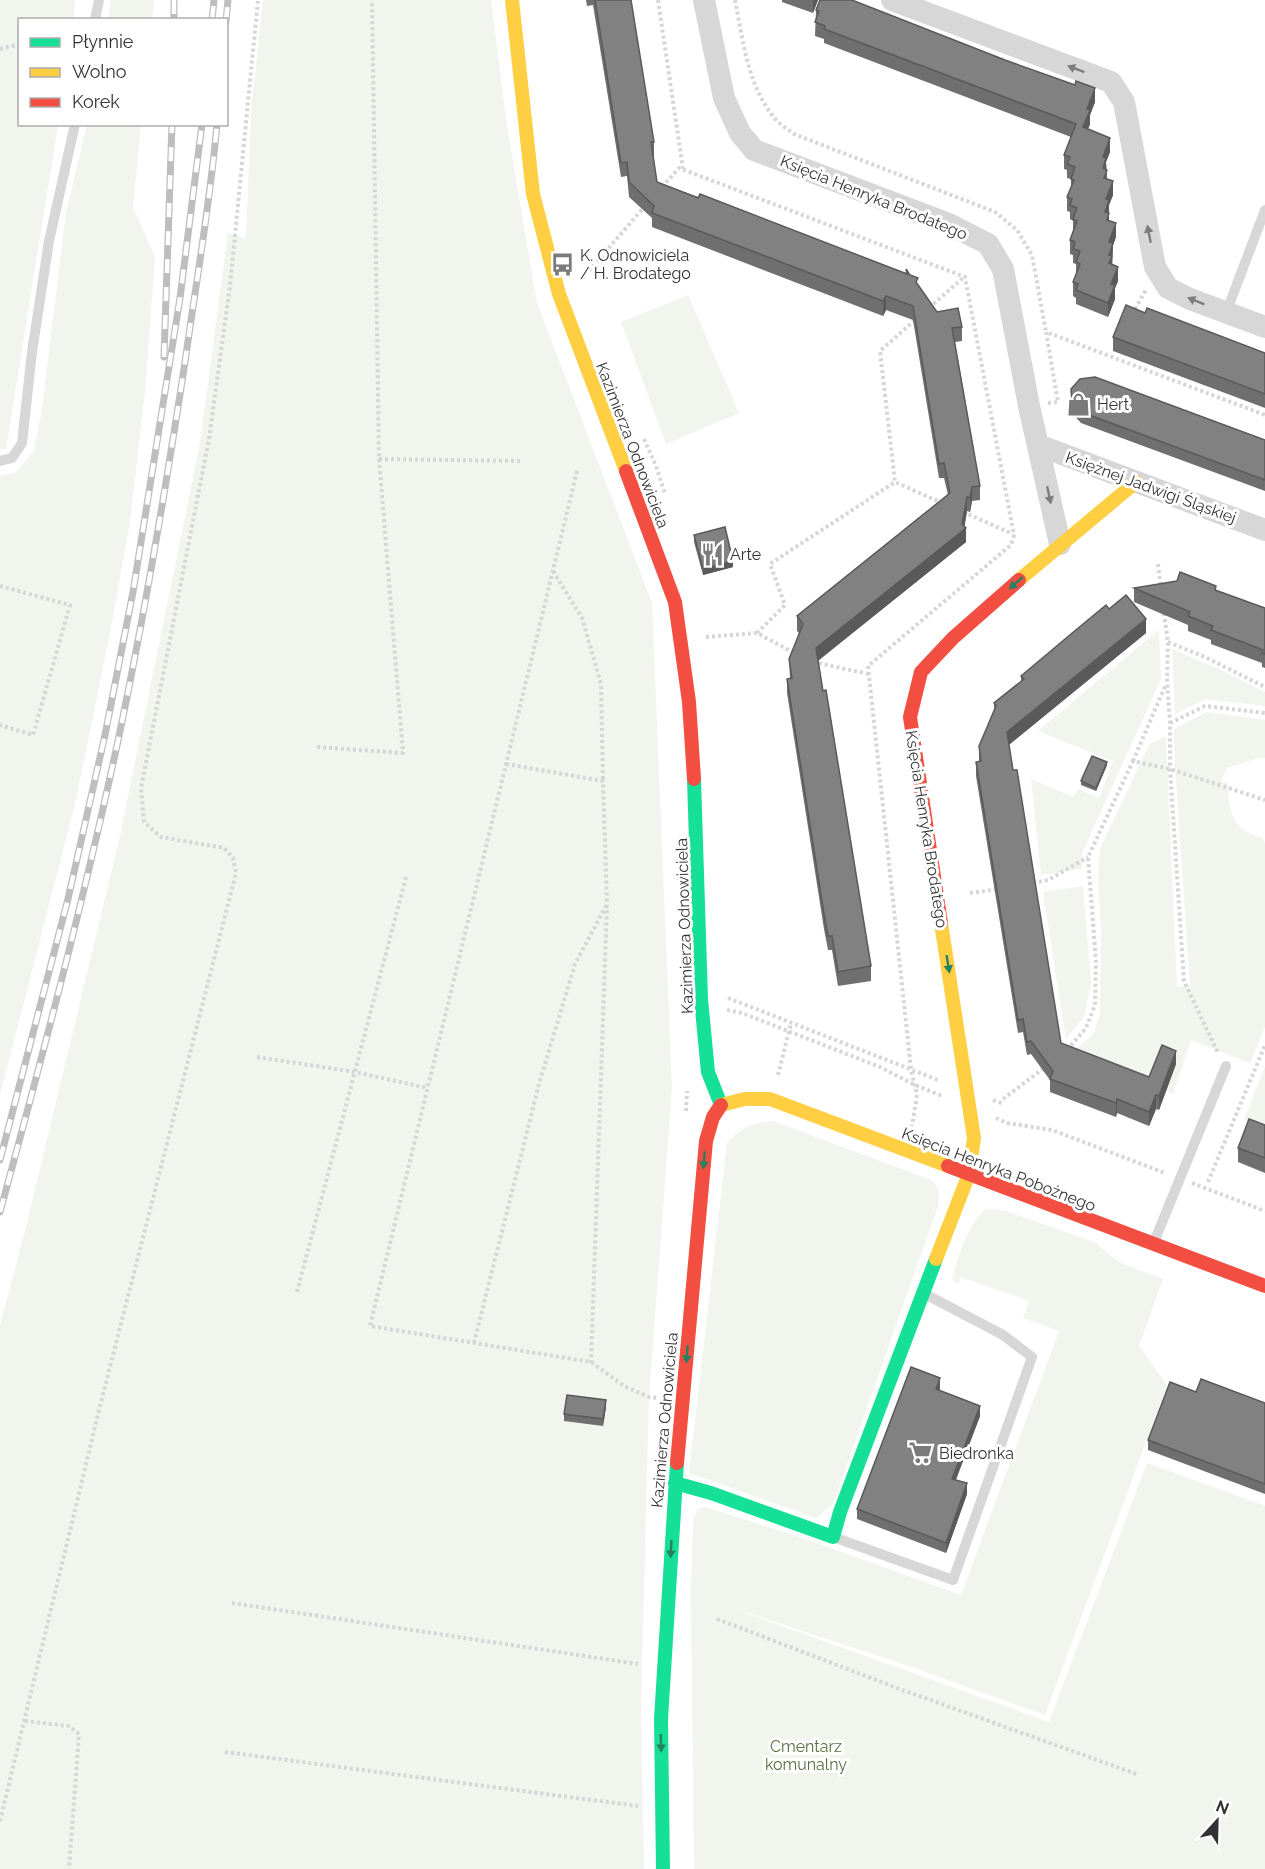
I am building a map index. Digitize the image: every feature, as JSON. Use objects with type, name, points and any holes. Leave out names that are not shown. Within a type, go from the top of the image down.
[{"type":"street","name":"Kazimierza Odnowiciela","points":[[512,0],[533,194],[557,286],[675,602],[689,702],[694,768],[701,999],[708,1072],[721,1105],[713,1118],[706,1141],[675,1483],[661,1719],[663,1869]]},
{"type":"street","name":"Księcia Henryka Brodatego","points":[[704,0],[724,98],[740,133],[754,150],[949,224],[988,244],[1004,269],[1029,406],[1060,544]]},
{"type":"street","points":[[892,0],[1111,82],[1124,102],[1158,288],[1265,327]]},
{"type":"street","name":"Księżnej Jadwigi Śląskiej","points":[[1038,445],[1265,530]]},
{"type":"street","name":"Księcia Henryka Brodatego","points":[[833,1537],[840,1512],[969,1174],[974,1138],[910,717],[921,672],[953,638],[1060,544],[1136,482]]},
{"type":"street","name":"Księcia Henryka Pobożnego","points":[[721,1105],[740,1098],[770,1099],[1265,1286]]},
{"type":"street","points":[[675,1483],[711,1493],[833,1537]]},
{"type":"lane","points":[[95,18],[99,0]]},
{"type":"lane","points":[[0,461],[12,458],[22,443],[32,352],[47,252],[75,126]]},
{"type":"lane","points":[[1226,313],[1265,210]]},
{"type":"lane","points":[[1153,1245],[1226,1066]]},
{"type":"lane","points":[[833,1537],[953,1581],[1032,1357],[1003,1335],[924,1294]]},
{"type":"path","points":[[0,1821],[111,1361],[236,873],[233,858],[224,848],[161,837],[144,822],[141,788],[209,439],[230,286],[258,0]]},
{"type":"path","points":[[317,747],[403,753],[379,459],[372,0]]},
{"type":"path","points":[[657,0],[683,169]]},
{"type":"path","points":[[735,0],[749,71],[760,97],[774,118],[794,134],[995,212],[1017,230],[1032,255],[1058,402],[1029,406]]},
{"type":"path","points":[[0,49],[18,44]]},
{"type":"path","points":[[656,194],[679,168],[683,169],[965,277]]},
{"type":"path","points":[[579,281],[648,202]]},
{"type":"path","points":[[895,482],[880,351],[965,277]]},
{"type":"path","points":[[904,1151],[914,1117],[916,1095],[911,1069],[868,666],[1011,544],[1014,535],[965,277]]},
{"type":"path","points":[[1135,309],[1158,288]]},
{"type":"path","points":[[1046,332],[1265,415]]},
{"type":"path","points":[[1168,378],[1171,369]]},
{"type":"path","points":[[1219,398],[1222,388]]},
{"type":"path","points":[[643,436],[656,466],[665,496]]},
{"type":"path","points":[[379,459],[522,461]]},
{"type":"path","points":[[577,471],[370,1326],[591,1362],[624,1386],[649,1397],[665,1398]]},
{"type":"path","points":[[895,482],[949,506]]},
{"type":"path","points":[[757,633],[785,604],[770,564],[895,482]]},
{"type":"path","points":[[960,511],[1014,535]]},
{"type":"path","points":[[1158,564],[1162,597]]},
{"type":"path","points":[[553,571],[582,618],[601,684],[607,905],[591,1362]]},
{"type":"path","points":[[0,586],[70,605],[33,735],[0,725]]},
{"type":"path","points":[[1163,609],[1168,642],[1170,769],[1184,981],[1214,1046],[1226,1066]]},
{"type":"path","points":[[707,647],[706,637],[757,633],[798,655]]},
{"type":"path","points":[[1168,642],[1205,657],[1265,687]]},
{"type":"path","points":[[808,661],[869,674]]},
{"type":"path","points":[[1061,1054],[1070,1048],[1086,1028],[1095,1005],[1096,961],[1088,857],[1167,681]]},
{"type":"path","points":[[1170,723],[1205,706],[1265,713]]},
{"type":"path","points":[[1133,761],[1170,769],[1265,800]]},
{"type":"path","points":[[506,764],[603,781]]},
{"type":"path","points":[[1026,884],[1048,880],[1088,857]]},
{"type":"path","points":[[297,1292],[406,877]]},
{"type":"path","points":[[970,893],[1004,888]]},
{"type":"path","points":[[474,1343],[539,1084],[575,964],[607,905]]},
{"type":"path","points":[[727,988],[728,999],[967,1091],[1003,1102],[1045,1067]]},
{"type":"path","points":[[770,1099],[791,1023]]},
{"type":"path","points":[[1208,1182],[1265,1046]]},
{"type":"path","points":[[257,1056],[355,1072],[428,1088]]},
{"type":"path","points":[[686,1120],[687,1085]]},
{"type":"path","points":[[232,1603],[645,1664]]},
{"type":"path","points":[[717,1619],[1139,1775]]},
{"type":"path","points":[[25,1721],[69,1726],[79,1734],[69,1869]]},
{"type":"path","points":[[225,1752],[644,1807]]},
{"type":"green space","points":[[0,0],[75,0],[74,18],[18,18],[18,126],[58,126],[6,449],[0,449]]},
{"type":"green space","points":[[111,0],[154,0],[152,18],[108,18]]},
{"type":"green space","points":[[263,0],[491,0],[506,120],[537,303],[652,603],[672,1088],[649,1397],[641,1706],[644,1869],[0,1869],[0,1325],[25,1231],[120,836],[200,443],[228,233],[246,239],[251,110]]},
{"type":"green space","points":[[87,126],[141,126],[133,207],[155,257],[145,392],[130,521],[75,804],[0,1095],[0,476],[15,473],[34,451],[42,409],[66,212]]},
{"type":"green space","points":[[688,295],[739,413],[666,444],[621,322]]},
{"type":"green space","points":[[1159,630],[1161,679],[1082,853],[1082,869],[1041,875],[1031,779],[1073,797],[1078,789],[1099,798],[1113,761],[1038,731]]},
{"type":"green space","points":[[1172,649],[1265,692],[1265,706],[1206,699],[1175,714]]},
{"type":"green space","points":[[1206,712],[1265,720],[1265,758],[1227,768],[1221,781],[1228,784],[1229,803],[1234,819],[1245,831],[1263,838],[1265,844],[1265,1027],[1250,1063],[1191,1040],[1173,1094],[1070,1054],[1093,1035],[1100,1014],[1101,926],[1098,881],[1100,849],[1150,743],[1166,737],[1177,987],[1190,985],[1174,729]]},
{"type":"green space","points":[[1083,886],[1091,984],[1084,1017],[1066,1039],[1043,892]]},
{"type":"green space","points":[[1265,1067],[1265,1129],[1244,1120]]},
{"type":"green space","points":[[773,1121],[931,1180],[938,1189],[939,1195],[938,1206],[833,1504],[816,1518],[689,1473],[727,1143],[748,1127]]},
{"type":"green space","name":"Cmentarz komunalny","points":[[986,1209],[1003,1210],[1096,1243],[1123,1264],[1163,1279],[1139,1346],[1167,1385],[1045,1715],[912,1667],[726,1606],[1049,1722],[1147,1463],[1265,1506],[1265,1869],[694,1869],[691,1594],[693,1519],[698,1509],[705,1507],[794,1535],[961,1595],[1059,1331],[1023,1318],[1029,1301],[961,1277],[958,1285],[952,1279],[969,1231]]},
{"type":"building","points":[[595,0],[631,0],[654,142],[651,142],[657,182],[698,198],[700,194],[907,274],[906,269],[910,275],[918,278],[916,282],[937,312],[958,308],[962,327],[952,328],[980,486],[972,487],[970,498],[967,497],[962,524],[966,528],[816,648],[823,691],[826,690],[871,966],[838,972],[832,936],[828,936],[824,914],[787,679],[792,678],[789,659],[803,624],[797,616],[950,493],[944,463],[939,464],[913,306],[886,296],[883,301],[652,213],[654,206],[629,182],[627,162],[621,163]]},
{"type":"building","points":[[820,0],[852,0],[1005,60],[1075,85],[1076,81],[1095,88],[1083,127],[1110,138],[1103,157],[1106,158],[1103,168],[1107,170],[1104,178],[1113,181],[1106,199],[1109,200],[1105,212],[1109,213],[1107,220],[1116,223],[1109,242],[1113,243],[1109,263],[1118,267],[1111,284],[1115,285],[1108,303],[1076,290],[1078,284],[1073,282],[1080,264],[1076,262],[1080,251],[1073,249],[1075,242],[1070,240],[1077,221],[1073,219],[1077,208],[1070,205],[1072,199],[1067,197],[1074,180],[1071,179],[1075,167],[1067,164],[1070,157],[1064,155],[1076,124],[824,29],[825,26],[815,22]]},
{"type":"building","points":[[1126,305],[1145,313],[1147,308],[1265,353],[1265,394],[1113,337]]},
{"type":"building","points":[[1095,377],[1265,440],[1265,480],[1081,412],[1072,402],[1071,389],[1080,379]]},
{"type":"building","points":[[725,527],[733,561],[703,569],[694,535]]},
{"type":"building","points":[[1180,572],[1216,586],[1215,590],[1265,608],[1265,654],[1262,653],[1263,650],[1211,630],[1213,626],[1188,616],[1190,612],[1134,588],[1177,581]]},
{"type":"building","points":[[1126,595],[1146,619],[1007,732],[1013,770],[1017,770],[1061,1043],[1149,1077],[1162,1045],[1176,1051],[1159,1096],[1156,1095],[1149,1112],[1117,1099],[1116,1103],[1050,1079],[1053,1071],[1031,1041],[1027,1042],[1023,1019],[1018,1020],[976,762],[981,761],[979,746],[996,706],[994,703],[1024,679],[1021,676],[1106,605],[1109,609]]},
{"type":"building","points":[[1092,756],[1107,762],[1096,788],[1081,781]]},
{"type":"building","points":[[1249,1119],[1265,1125],[1265,1158],[1238,1148]]},
{"type":"building","name":"Biedronka","points":[[911,1367],[940,1378],[936,1389],[980,1406],[952,1479],[967,1483],[946,1543],[857,1509]]},
{"type":"building","points":[[1201,1379],[1265,1403],[1265,1484],[1148,1440],[1170,1382],[1196,1392]]},
{"type":"building","points":[[567,1395],[606,1400],[603,1419],[564,1414]]},
{"type":"railway","points":[[174,0],[174,18]]},
{"type":"railway","points":[[212,18],[214,0]]},
{"type":"railway","points":[[226,18],[228,0]]},
{"type":"railway","points":[[164,357],[172,126]]},
{"type":"railway","points":[[0,1160],[68,899],[105,735],[133,592],[180,298],[202,126]]},
{"type":"railway","points":[[0,1212],[78,915],[129,689],[178,409],[207,214],[217,126]]},
{"type":"traffic: fast","points":[[694,779],[701,999],[708,1072],[721,1105]]},
{"type":"traffic: fast","points":[[675,1483],[711,1493],[833,1537],[840,1512],[936,1259]]},
{"type":"traffic: fast","points":[[663,1869],[661,1719],[677,1463]]},
{"type":"traffic: slow","points":[[512,0],[533,194],[559,294],[626,471]]},
{"type":"traffic: slow","points":[[1019,580],[1136,482]]},
{"type":"traffic: slow","points":[[936,1259],[969,1174],[974,1138],[941,923]]},
{"type":"traffic: slow","points":[[721,1105],[745,1099],[770,1099],[948,1166]]},
{"type":"traffic: jam","points":[[626,471],[675,602],[689,702],[694,779]]},
{"type":"traffic: jam","points":[[941,923],[910,717],[921,672],[953,638],[1019,580]]},
{"type":"traffic: jam","points":[[677,1463],[706,1141],[713,1117],[721,1105]]},
{"type":"traffic: jam","points":[[948,1166],[1265,1286]]},
{"type":"place","name":"K. Odnowiciela / H. Brodatego","points":[[562,264]]},
{"type":"place","name":"Hert","points":[[1079,404]]},
{"type":"place","name":"Arte","points":[[712,554]]},
{"type":"place","name":"Biedronka","points":[[921,1453]]}]
